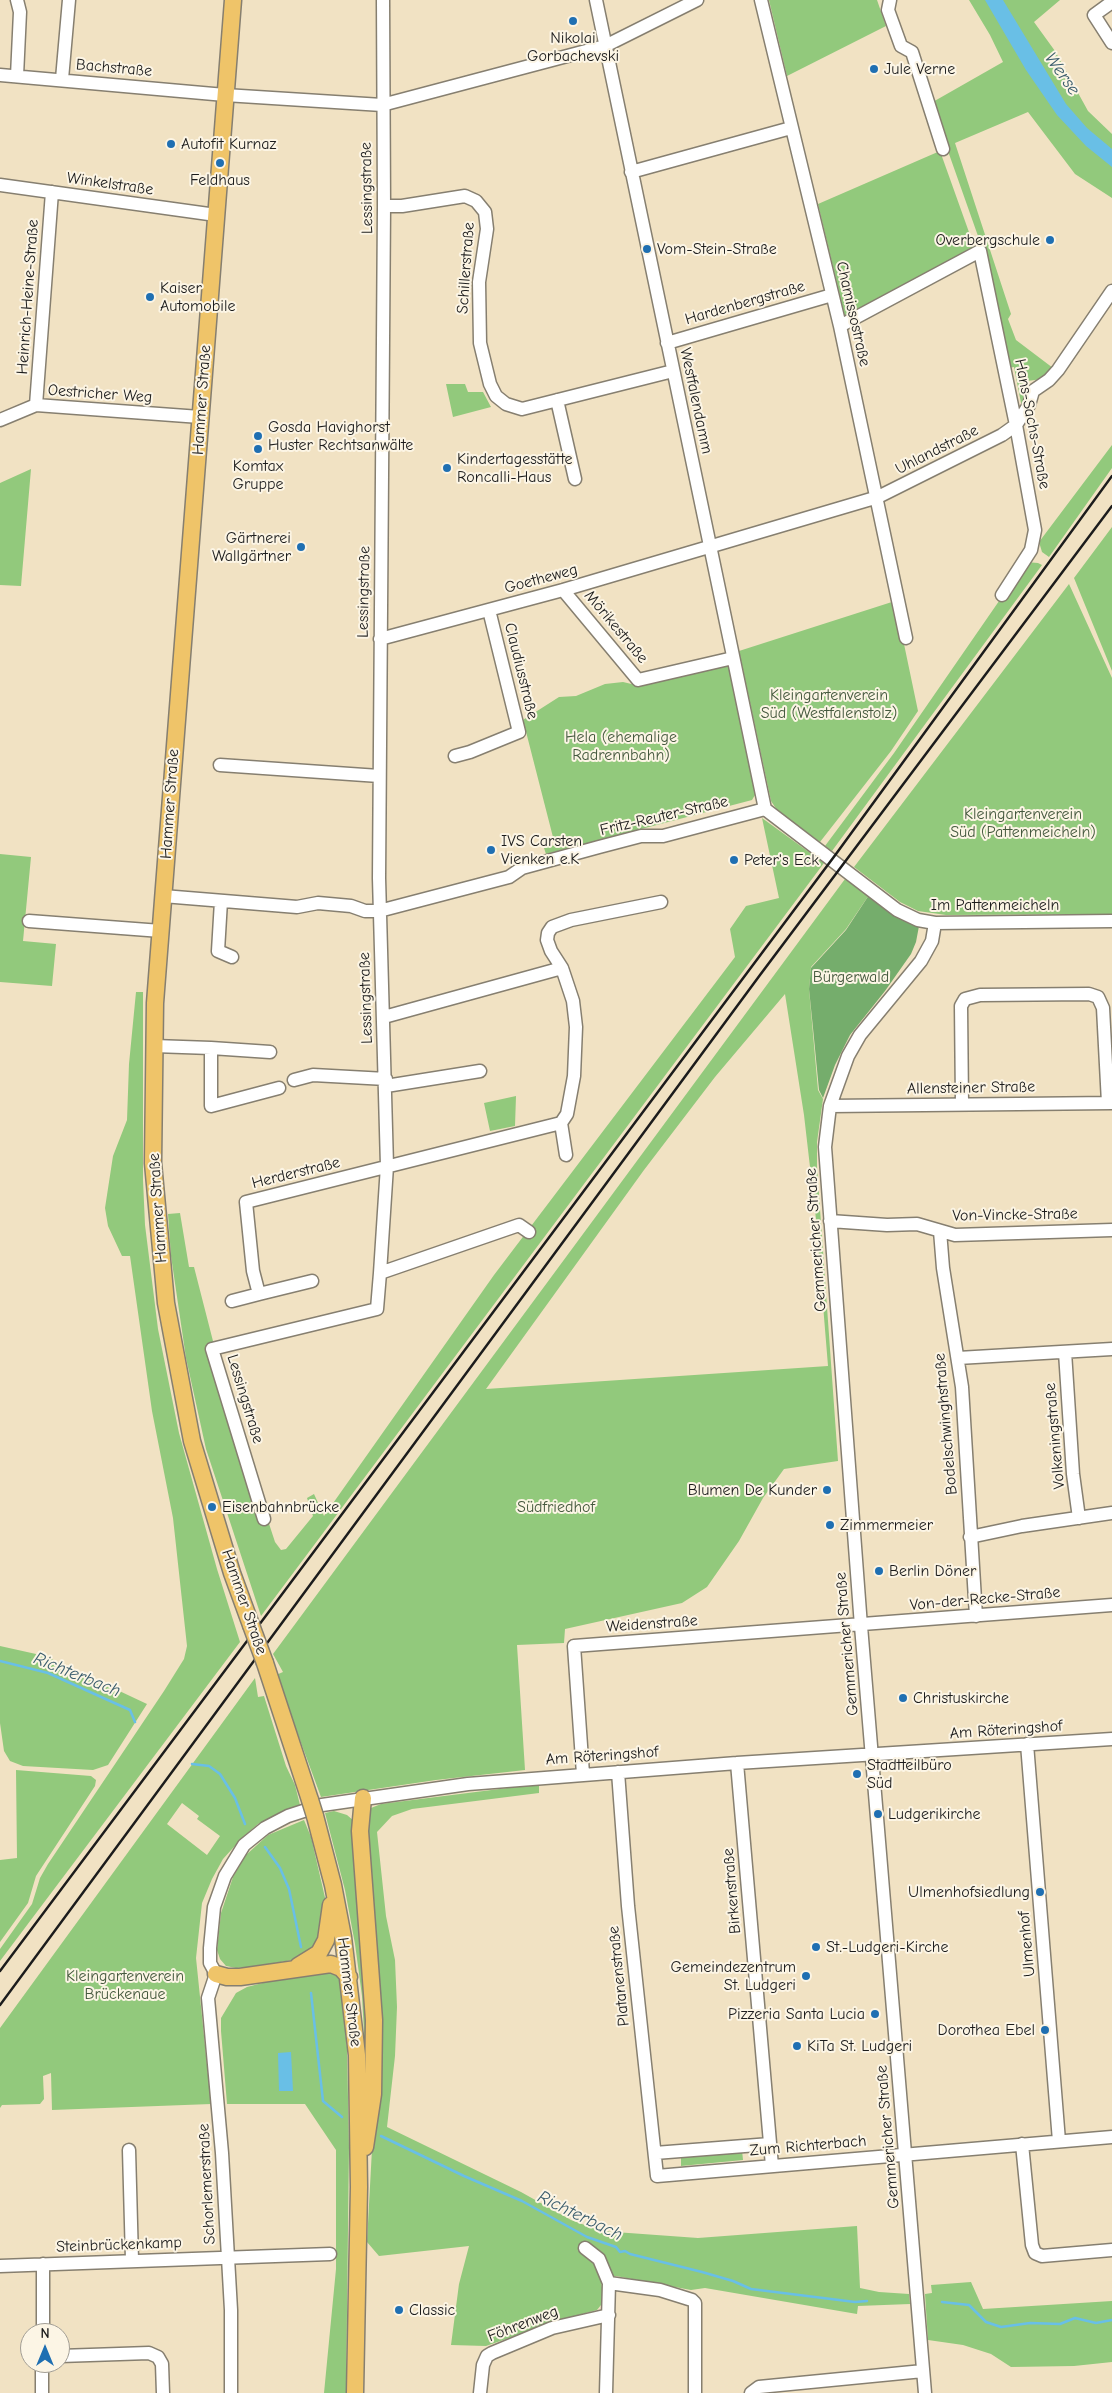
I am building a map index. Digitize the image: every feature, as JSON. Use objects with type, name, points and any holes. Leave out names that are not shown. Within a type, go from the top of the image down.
[{"type":"main road","name":"Hammer Straße","points":[[233,0],[160,932],[154,1046],[153,1163],[166,1304],[192,1441],[232,1572],[265,1663],[315,1816],[333,1885],[349,1976],[357,2055],[359,2174],[355,2393]]},
{"type":"main road","points":[[359,2174],[370,2122],[374,2085],[374,2020],[360,1831],[363,1798]]},
{"type":"main road","points":[[294,1969],[319,1953],[326,1940],[333,1885]]},
{"type":"main road","points":[[216,1974],[227,1977],[240,1977],[331,1964],[341,1968],[349,1976]]},
{"type":"street","points":[[62,79],[69,0]]},
{"type":"street","name":"Lessingstraße","points":[[264,1519],[212,1348],[377,1309],[380,1273],[387,1166],[384,1016],[379,911],[384,206],[382,106],[383,0]]},
{"type":"street","name":"Westfalendamm","points":[[596,0],[765,809]]},
{"type":"street","name":"Bachstraße","points":[[0,75],[62,79],[225,95],[382,106],[605,46],[697,0]]},
{"type":"street","name":"Chamissostraße","points":[[761,0],[840,326],[878,497],[906,638]]},
{"type":"street","points":[[890,0],[888,10],[901,46],[912,52],[943,150]]},
{"type":"street","points":[[1112,2],[1094,15],[1112,43]]},
{"type":"street","points":[[17,76],[19,4]]},
{"type":"street","points":[[631,172],[791,128]]},
{"type":"street","name":"Winkelstraße","points":[[0,185],[216,215]]},
{"type":"street","name":"Heinrich-Heine-Straße","points":[[36,406],[52,192]]},
{"type":"street","name":"Schillerstraße","points":[[384,206],[402,206],[452,196],[465,196],[476,201],[485,212],[487,220],[479,282],[480,343],[490,384],[496,396],[501,400],[522,409],[673,371]]},
{"type":"street","name":"Hans-Sachs-Straße","points":[[840,326],[980,251],[1016,425],[1035,530],[1031,550],[1002,595]]},
{"type":"street","name":"Uhlandstraße","points":[[710,548],[878,497],[1002,435],[1016,425],[1029,404],[1033,391],[1049,380],[1058,370],[1112,291]]},
{"type":"street","name":"Hardenbergstraße","points":[[667,343],[832,295]]},
{"type":"street","points":[[556,400],[574,479]]},
{"type":"street","name":"Oestricher Weg","points":[[0,420],[36,406],[200,417]]},
{"type":"street","name":"Goetheweg","points":[[380,639],[710,548]]},
{"type":"street","name":"Mörikestraße","points":[[563,590],[638,680],[733,658]]},
{"type":"street","name":"Claudiusstraße","points":[[455,756],[470,752],[519,732],[490,610]]},
{"type":"street","points":[[220,764],[379,776]]},
{"type":"street","name":"Fritz-Reuter-Straße","points":[[163,896],[296,906],[318,903],[351,906],[365,911],[379,911],[509,878],[522,868],[599,847],[641,836],[662,836],[765,809]]},
{"type":"street","name":"Im Pattenmeicheln","points":[[765,809],[897,910],[918,920],[935,923],[1112,921]]},
{"type":"street","points":[[221,901],[218,951],[232,957]]},
{"type":"street","points":[[387,1166],[561,1123],[567,1114],[572,1095],[576,1027],[573,1001],[562,968],[551,951],[548,933],[552,927],[571,920],[661,902]]},
{"type":"street","points":[[29,921],[160,932]]},
{"type":"street","name":"Gemmericher Straße","points":[[925,2393],[861,1626],[825,1147],[830,1106],[840,1072],[860,1035],[921,961],[932,941],[935,923]]},
{"type":"street","points":[[384,1016],[562,968]]},
{"type":"street","points":[[962,1104],[961,1006],[965,999],[980,995],[1073,994],[1094,994],[1102,1004],[1110,1103]]},
{"type":"street","points":[[154,1046],[270,1052]]},
{"type":"street","points":[[211,1048],[211,1106],[279,1088]]},
{"type":"street","points":[[294,1080],[313,1075],[386,1083],[480,1071]]},
{"type":"street","name":"Allensteiner Straße","points":[[830,1106],[1110,1103]]},
{"type":"street","points":[[561,1123],[566,1155]]},
{"type":"street","name":"Herderstraße","points":[[259,1294],[253,1271],[246,1202],[387,1166]]},
{"type":"street","name":"Von-Vincke-Straße","points":[[830,1221],[887,1225],[916,1224],[955,1235],[1112,1230]]},
{"type":"street","points":[[380,1273],[519,1225],[529,1232]]},
{"type":"street","name":"Bodelschwinghstraße","points":[[940,1231],[943,1268],[962,1387],[976,1616]]},
{"type":"street","points":[[232,1301],[312,1281]]},
{"type":"street","points":[[958,1358],[1112,1349]]},
{"type":"street","name":"Volkeningstraße","points":[[1065,1352],[1079,1518]]},
{"type":"street","points":[[970,1537],[1112,1513]]},
{"type":"street","name":"Von-der-Recke-Straße","points":[[861,1626],[1112,1605]]},
{"type":"street","name":"Weidenstraße","points":[[583,1774],[574,1646],[861,1626]]},
{"type":"street","name":"Am Röteringshof","points":[[216,1974],[210,1963],[214,1907],[225,1876],[244,1845],[265,1828],[288,1816],[322,1805],[468,1784],[583,1774],[1112,1738]]},
{"type":"street","name":"Ulmenhof","points":[[1027,1744],[1060,2141]]},
{"type":"street","name":"Birkenstraße","points":[[737,1763],[772,2166]]},
{"type":"street","name":"Platanenstraße","points":[[618,1772],[628,1906],[657,2176]]},
{"type":"street","name":"Schorlemerstraße","points":[[216,1974],[208,1998],[222,2153],[231,2319],[231,2393]]},
{"type":"street","name":"Zum Richterbach","points":[[657,2176],[1112,2137]]},
{"type":"street","name":"Zum Richterbach","points":[[655,2153],[770,2144]]},
{"type":"street","points":[[1022,2144],[1032,2246],[1035,2253],[1042,2256],[1112,2250]]},
{"type":"street","points":[[129,2150],[132,2260]]},
{"type":"street","points":[[585,2248],[599,2259],[609,2283],[606,2393]]},
{"type":"street","name":"Steinbrückenkamp","points":[[0,2266],[330,2254]]},
{"type":"street","points":[[43,2264],[43,2323]]},
{"type":"street","points":[[609,2283],[660,2290],[696,2303],[695,2393]]},
{"type":"street","name":"Föhrenweg","points":[[480,2393],[483,2365],[487,2356],[552,2328],[609,2315]]},
{"type":"street","points":[[70,2356],[149,2353],[158,2357],[162,2364],[163,2393]]},
{"type":"street","points":[[755,2390],[923,2371]]},
{"type":"street","points":[[42,2373],[42,2393]]},
{"type":"green space","points":[[769,0],[877,0],[886,26],[787,76]]},
{"type":"green space","points":[[969,0],[1060,0],[1034,22],[1055,51],[1088,111],[1112,134],[1112,198],[1075,174],[1028,112],[955,143],[1011,314],[1008,319],[1016,340],[1053,368],[1043,379],[1027,381],[1023,392],[1028,401],[1022,408],[1014,367],[1008,368],[984,253],[931,103],[1003,62],[990,35]]},
{"type":"green space","points":[[940,151],[975,249],[845,317],[818,204]]},
{"type":"green space","points":[[446,384],[465,384],[468,392],[483,392],[491,407],[453,417]]},
{"type":"green space","points":[[1112,445],[1112,468],[1049,557],[1042,552],[1039,542]]},
{"type":"green space","points":[[31,469],[21,586],[0,585],[0,483]]},
{"type":"green space","points":[[1112,527],[1112,671],[1074,578]]},
{"type":"green space","points":[[1026,562],[1042,565],[832,851],[825,846],[894,753]]},
{"type":"green space","name":"Kleingartenverein Süd (Pattenmeicheln)","points":[[1069,584],[1112,678],[1112,914],[946,915],[918,911],[900,902],[854,867]]},
{"type":"green space","name":"Kleingartenverein Süd (Westfalenstolz)","points":[[895,601],[918,711],[891,751],[820,842],[777,810],[771,801],[739,651]]},
{"type":"green space","name":"Hela (ehemalige Radrennbahn)","points":[[728,663],[755,795],[752,800],[546,854],[544,848],[555,845],[523,720],[559,697],[576,696],[605,684],[623,682],[640,686]]},
{"type":"green space","points":[[762,818],[824,863],[261,1616],[206,1449],[186,1358],[171,1256],[168,1214],[180,1213],[189,1267],[194,1267],[214,1345],[255,1481],[275,1542],[281,1550],[286,1549],[313,1516],[307,1498],[314,1494],[324,1516],[494,1275],[735,957],[730,929],[746,906],[779,898]]},
{"type":"green space","points":[[0,854],[31,857],[23,941],[56,944],[52,986],[0,982]]},
{"type":"green space","name":"Südfriedhof","points":[[845,879],[869,895],[846,929],[811,967],[809,989],[818,1090],[823,1099],[817,1142],[817,1167],[838,1461],[784,1469],[763,1498],[739,1541],[707,1587],[682,1603],[565,1629],[564,1643],[517,1645],[525,1770],[436,1780],[321,1797],[276,1675],[283,1672],[273,1654]],"holes":[[[785,994],[804,1115],[816,1219],[828,1366],[486,1389],[644,1170],[715,1077]]]},
{"type":"green space","name":"Bürgerwald","points":[[869,895],[903,920],[919,926],[916,942],[911,954],[885,991],[850,1035],[835,1065],[823,1098],[819,1090],[809,989],[811,968],[846,930]]},
{"type":"green space","points":[[136,992],[143,992],[143,1180],[145,1225],[158,1329],[179,1433],[217,1569],[240,1642],[0,1961],[0,1949],[32,1904],[40,1878],[48,1864],[164,1691],[184,1659],[187,1646],[173,1518],[152,1411],[130,1256],[122,1256],[108,1226],[105,1208],[113,1156],[127,1120],[129,1064]]},
{"type":"green space","points":[[516,1096],[515,1126],[490,1131],[484,1103]]},
{"type":"green space","points":[[0,1646],[45,1656],[147,1704],[108,1765],[93,1770],[23,1766],[10,1761],[4,1751],[0,1723]]},
{"type":"green space","name":"Kleingartenverein Brückenaue","points":[[255,1678],[258,1697],[264,1696],[286,1766],[295,1785],[300,1805],[258,1824],[243,1837],[223,1859],[202,1903],[196,1958],[211,2104],[52,2110],[51,2073],[43,2076],[44,2099],[40,2104],[2,2105],[0,2108],[0,2028]],"holes":[[[182,1803],[199,1816],[197,1819],[220,1836],[207,1855],[167,1824]]]},
{"type":"green space","points":[[16,1770],[91,1776],[96,1780],[95,1786],[36,1876],[28,1903],[0,1942],[0,1860],[17,1858]]},
{"type":"green space","points":[[539,1784],[539,1793],[412,1809],[392,1816],[377,1832],[386,1916],[395,1960],[397,2007],[395,2056],[387,2127],[521,2192],[571,2220],[601,2231],[698,2238],[857,2226],[860,2288],[879,2292],[909,2294],[910,2304],[858,2306],[857,2314],[705,2288],[691,2290],[616,2276],[601,2280],[603,2296],[601,2305],[597,2310],[567,2318],[486,2346],[451,2345],[459,2284],[469,2246],[379,2256],[367,2242],[372,2149],[367,1814],[371,1808],[381,1804]]},
{"type":"green space","points":[[334,1811],[347,1815],[354,1821],[369,2012],[367,2087],[362,1996],[355,1944],[345,1890],[325,1813]]},
{"type":"green space","points":[[304,1820],[311,1837],[326,1902],[319,1943],[298,1959],[251,1967],[236,1968],[226,1966],[220,1959],[217,1950],[221,1913],[233,1877],[246,1855],[268,1835]]},
{"type":"green space","points":[[329,1970],[338,1976],[340,1984],[347,2047],[349,2147],[346,2393],[324,2393],[336,2269],[336,2150],[305,2104],[227,2104],[221,2031],[221,2018],[236,1993],[247,1987],[282,1978]]},
{"type":"green space","points":[[742,2150],[743,2160],[681,2166],[681,2156]]},
{"type":"green space","points":[[971,2282],[983,2309],[1112,2301],[1112,2362],[1074,2366],[1011,2367],[991,2354],[963,2345],[928,2340],[925,2294],[932,2293],[931,2285]]},
{"type":"water","points":[[985,0],[1003,0],[1066,104],[1087,128],[1112,149],[1112,167],[1086,146],[1057,115],[1026,70]]},
{"type":"water","points":[[291,2052],[293,2091],[279,2091],[278,2053]]},
{"type":"waterway","name":"Richterbach","points":[[0,1661],[48,1673],[130,1710],[135,1722]]},
{"type":"waterway","name":"Richterbach","points":[[192,1764],[209,1766],[220,1774],[235,1798],[245,1824]]},
{"type":"waterway","name":"Richterbach","points":[[265,1847],[280,1868],[289,1889],[301,1947]]},
{"type":"waterway","name":"Richterbach","points":[[311,1993],[323,2101],[342,2117]]},
{"type":"waterway","name":"Richterbach","points":[[381,2136],[464,2176],[522,2201],[587,2237],[616,2247],[620,2252],[625,2251],[630,2254],[702,2272],[733,2281],[751,2289],[855,2302],[867,2301]]},
{"type":"waterway","name":"Richterbach","points":[[942,2302],[969,2305],[986,2322],[1001,2327],[1030,2323],[1060,2324],[1075,2318],[1096,2323],[1112,2320]]},
{"type":"railway","points":[[0,1971],[836,854],[1112,476]]},
{"type":"railway","points":[[0,2005],[760,975],[1112,506]]},
{"type":"place","name":"Nikolai Gorbachevski","points":[[573,21]]},
{"type":"place","name":"Jule Verne","points":[[874,69]]},
{"type":"place","name":"Autofit Kurnaz","points":[[171,144]]},
{"type":"place","name":"Feldhaus","points":[[220,163]]},
{"type":"place","name":"Overbergschule","points":[[1050,240]]},
{"type":"place","name":"Vom-Stein-Straße","points":[[647,249]]},
{"type":"place","name":"Kaiser Automobile","points":[[150,297]]},
{"type":"place","name":"Gosda Havighorst Huster Rechtsanwälte","points":[[258,436]]},
{"type":"place","name":"Komtax Gruppe","points":[[258,449]]},
{"type":"place","name":"Kindertagesstätte Roncalli-Haus","points":[[447,468]]},
{"type":"place","name":"Gärtnerei Wallgärtner","points":[[301,547]]},
{"type":"place","name":"IVS Carsten Vienken e.K","points":[[491,850]]},
{"type":"place","name":"Peter's Eck","points":[[734,860]]},
{"type":"place","name":"Blumen De Kunder","points":[[827,1490]]},
{"type":"place","name":"Eisenbahnbrücke","points":[[212,1507]]},
{"type":"place","name":"Zimmermeier","points":[[830,1525]]},
{"type":"place","name":"Berlin Döner","points":[[879,1571]]},
{"type":"place","name":"Christuskirche","points":[[903,1698]]},
{"type":"place","name":"Stadtteilbüro Süd","points":[[857,1774]]},
{"type":"place","name":"Ludgerikirche","points":[[878,1814]]},
{"type":"place","name":"Ulmenhofsiedlung","points":[[1040,1892]]},
{"type":"place","name":"St.-Ludgeri-Kirche","points":[[816,1947]]},
{"type":"place","name":"Gemeindezentrum St. Ludgeri","points":[[806,1976]]},
{"type":"place","name":"Pizzeria Santa Lucia","points":[[875,2014]]},
{"type":"place","name":"Dorothea Ebel","points":[[1045,2030]]},
{"type":"place","name":"KiTa St. Ludgeri","points":[[797,2046]]},
{"type":"place","name":"Classic","points":[[399,2310]]},
{"type":"water label","name":"Werse","points":[[1062,74]]}]
